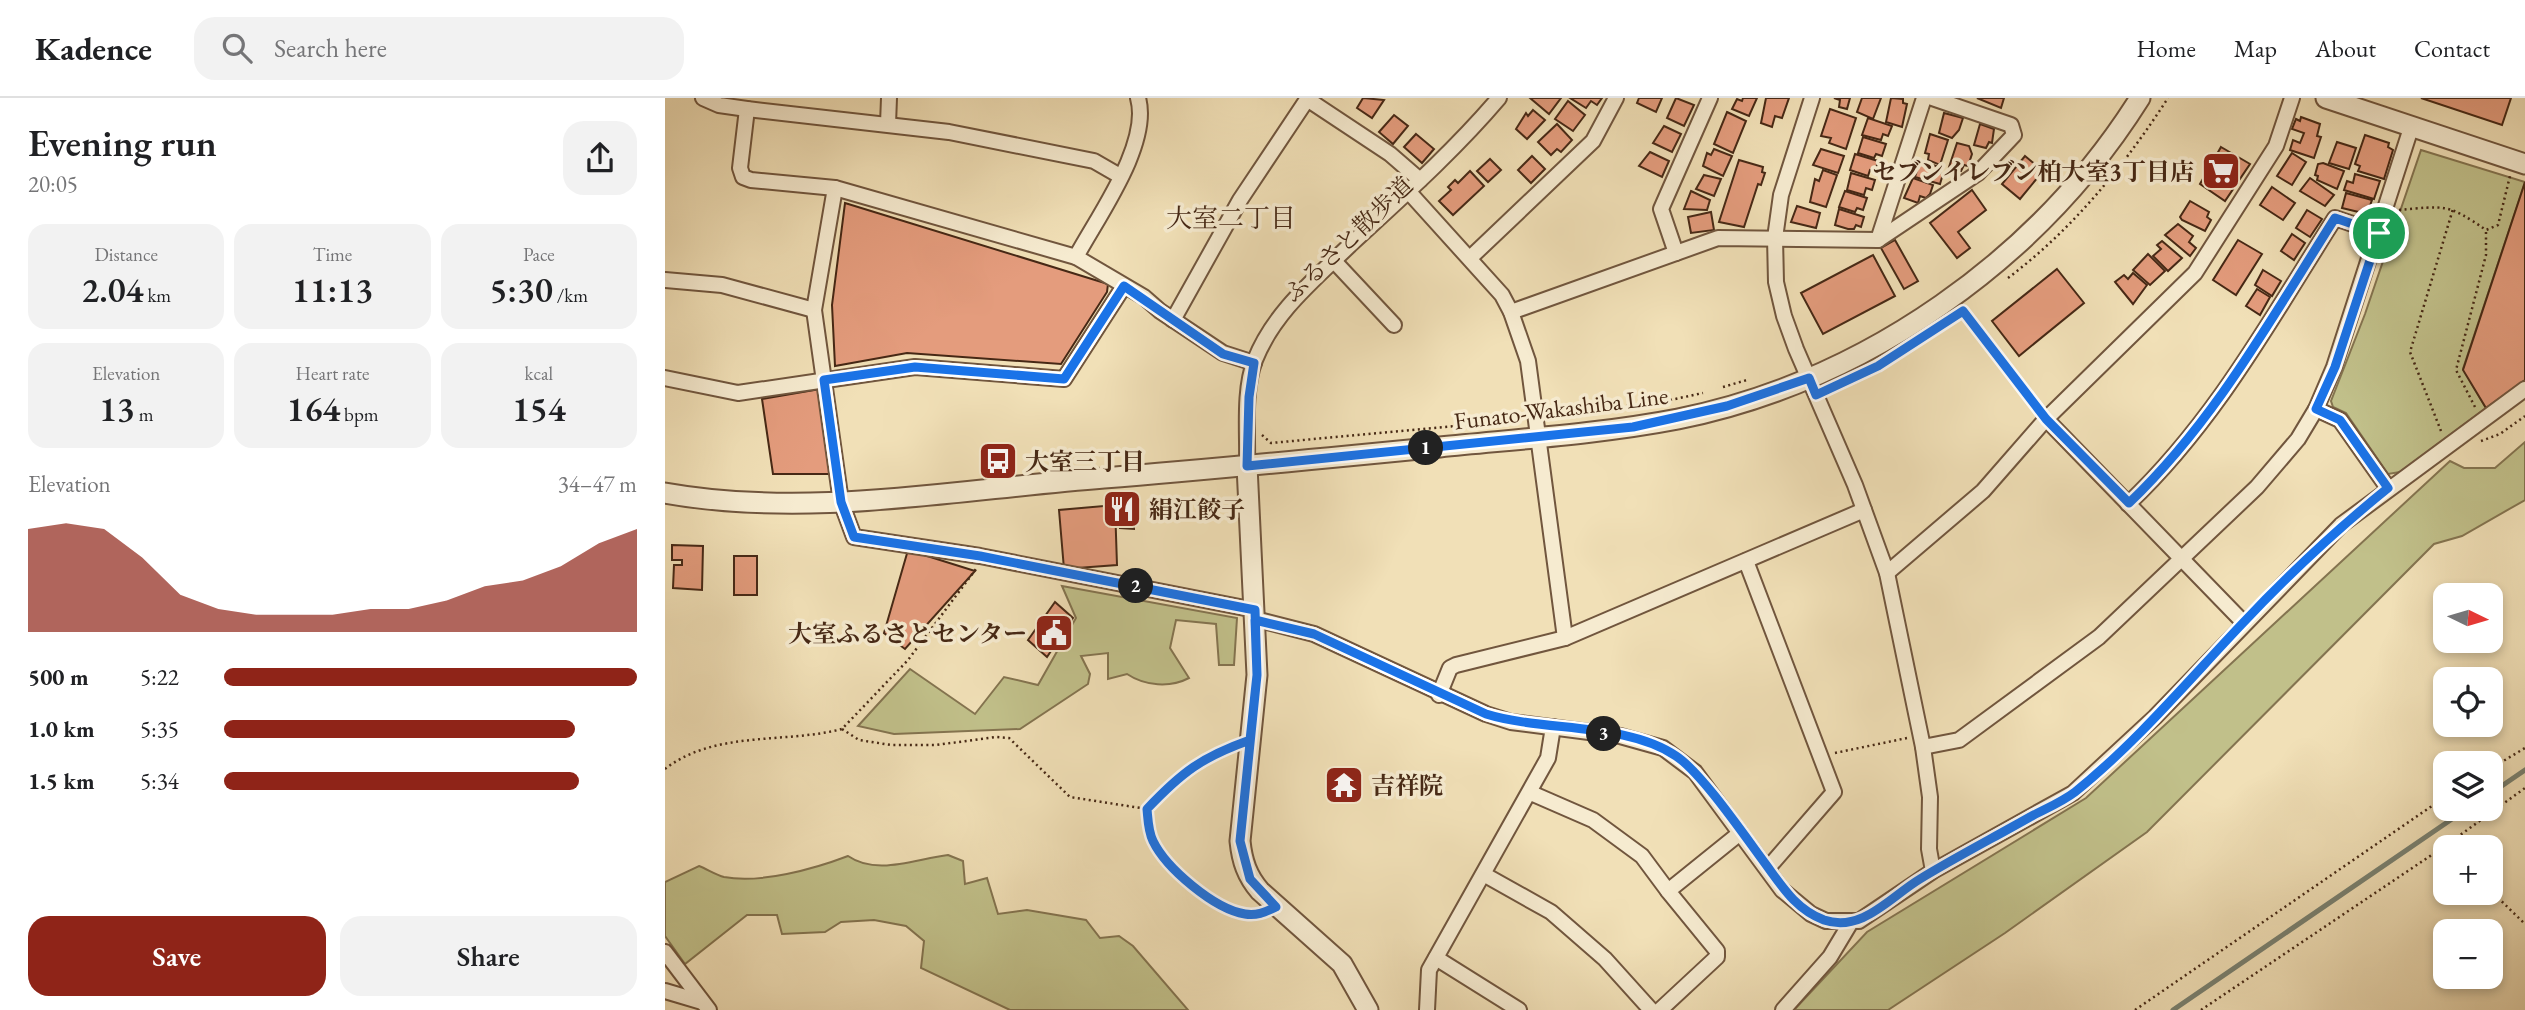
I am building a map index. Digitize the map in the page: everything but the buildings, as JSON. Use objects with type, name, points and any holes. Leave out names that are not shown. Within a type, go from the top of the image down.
[{"type":"street","points":[[703,98],[719,105],[747,109],[949,132],[1094,161],[1120,176]]},
{"type":"street","points":[[888,124],[889,98]]},
{"type":"street","points":[[1076,257],[1136,147],[1142,109],[1138,98]]},
{"type":"street","points":[[1173,320],[1240,200],[1307,98],[1390,153],[1420,180]]},
{"type":"street","points":[[1368,1010],[1342,964],[1276,907],[1250,879],[1242,858],[1240,841],[1257,675],[1247,466],[1249,397],[1254,363],[1267,333],[1287,307],[1420,180],[1499,98]]},
{"type":"street","points":[[1470,258],[1593,141],[1616,98]]},
{"type":"street","points":[[1677,253],[1661,209],[1710,98]]},
{"type":"street","points":[[1812,98],[1781,195],[1775,238],[1776,282],[1784,316],[1887,573],[1922,741],[1930,797],[1929,849],[1933,871]]},
{"type":"street","points":[[1878,240],[1924,98]]},
{"type":"street","points":[[1511,312],[1718,238],[1878,240],[1978,173],[2014,135],[2011,125],[1932,98]]},
{"type":"street","name":"Funato-Wakashiba Line","points":[[665,493],[740,503],[841,502],[1247,466],[1537,437],[1682,418],[1809,378],[1882,343],[1923,318],[2015,245],[2067,195],[2101,157],[2140,98]]},
{"type":"street","points":[[1887,573],[1983,491],[2046,419],[2195,272],[2276,146],[2292,98]]},
{"type":"street","points":[[2326,98],[2520,163]]},
{"type":"street","points":[[747,109],[740,168],[743,177],[835,188],[1076,257],[1124,286],[1223,354],[1254,363]]},
{"type":"street","points":[[1922,741],[1959,740],[2099,637],[2279,463],[2316,409],[2335,367],[2411,128]]},
{"type":"street","points":[[835,188],[814,310],[841,502],[854,537],[980,556],[1255,615],[1314,634],[1439,695],[1511,722],[1621,736],[1663,748],[1695,772],[1768,868],[1781,890],[1811,914],[1826,920],[1851,922],[1867,916],[1899,891],[2073,793],[2155,716],[2243,622],[2341,526],[2388,488],[2525,389]]},
{"type":"street","points":[[1408,191],[1470,258],[1501,295],[1511,312],[1528,361],[1565,638]]},
{"type":"street","points":[[2129,503],[2170,464],[2215,407],[2335,218],[2379,233]]},
{"type":"street","points":[[1334,261],[1394,325]]},
{"type":"street","points":[[665,280],[722,285],[814,310]]},
{"type":"street","points":[[665,378],[738,393],[915,367],[1064,379],[1124,286]]},
{"type":"street","points":[[2316,409],[2340,420],[2388,488]]},
{"type":"street","points":[[2046,419],[2243,622]]},
{"type":"street","points":[[1439,695],[1451,668],[1456,665],[1565,638],[1864,510]]},
{"type":"street","points":[[1746,561],[1834,792],[1768,868]]},
{"type":"street","points":[[1427,1010],[1429,970],[1531,793],[1548,758],[1553,727]]},
{"type":"street","points":[[1531,793],[1593,820],[1642,856],[1717,951],[1717,957],[1660,1010]]},
{"type":"street","points":[[1668,891],[1740,833]]},
{"type":"street","points":[[1485,875],[1552,912],[1605,959],[1651,1010]]},
{"type":"street","points":[[1783,1010],[1830,957],[1851,922]]},
{"type":"street","points":[[665,952],[705,1006]]},
{"type":"street","points":[[1436,958],[1519,1010]]},
{"type":"street","points":[[665,991],[705,1006]]},
{"type":"path","points":[[2005,280],[2073,222],[2144,134],[2168,98]]},
{"type":"path","points":[[2486,230],[2498,225],[2520,163]]},
{"type":"path","points":[[2385,212],[2446,206],[2463,213],[2486,230]]},
{"type":"path","points":[[2444,438],[2410,352],[2453,209]]},
{"type":"path","points":[[2481,421],[2456,370],[2486,255],[2486,230]]},
{"type":"path","points":[[1963,311],[2046,419]]},
{"type":"path","points":[[1910,347],[1942,327]]},
{"type":"path","points":[[1867,371],[1889,360]]},
{"type":"path","points":[[2467,431],[2482,442],[2525,416]]},
{"type":"path","points":[[842,729],[908,660],[975,571],[980,556]]},
{"type":"path","points":[[665,769],[686,757],[749,739],[842,729],[859,740],[891,745],[936,745],[996,737],[1010,738],[1070,797],[1147,809]]},
{"type":"path","points":[[1147,809],[1195,764],[1210,754],[1250,740]]},
{"type":"path","points":[[1820,756],[1922,741]]},
{"type":"path","points":[[2503,761],[2525,748]]},
{"type":"path","points":[[2461,835],[2525,788]]},
{"type":"path","points":[[2135,1010],[2433,805]]},
{"type":"path","points":[[1147,809],[1151,839],[1166,862],[1181,877],[1225,906],[1243,914],[1261,914],[1276,907]]},
{"type":"path","points":[[2201,1010],[2433,855]]},
{"type":"path","points":[[2503,903],[2525,924]]},
{"type":"shaded area","points":[[2421,150],[2525,182],[2463,369],[2486,408],[2400,472],[2388,474],[2346,413],[2333,407],[2331,401],[2365,314]]},
{"type":"shaded area","points":[[2525,442],[2525,500],[2462,536],[2434,544],[2147,832],[2005,933],[1888,1010],[1794,1010],[1867,932],[2086,798],[2450,461],[2464,468],[2495,468]]},
{"type":"shaded area","points":[[1062,586],[1237,618],[1234,665],[1219,665],[1216,624],[1176,620],[1170,648],[1189,678],[1182,681],[1158,684],[1127,674],[1108,679],[1108,653],[1081,656],[1090,674],[1088,684],[1020,729],[894,734],[858,726],[910,669],[975,714],[1004,677],[1038,685],[1076,618]]},
{"type":"shaded area","points":[[948,855],[963,861],[965,884],[987,878],[998,914],[1027,910],[1086,920],[1100,938],[1119,936],[1133,946],[1188,1010],[1010,1010],[921,968],[924,941],[906,926],[874,920],[841,922],[825,932],[782,934],[777,915],[747,915],[685,964],[665,936],[665,882],[699,866],[724,877],[754,879],[803,870],[848,856],[859,862],[884,866]]},
{"type":"waterway","points":[[2503,785],[2525,770]]},
{"type":"waterway","points":[[2173,1010],[2449,821]]},
{"type":"place","name":"セブンイレブン柏大室3丁目店","points":[[2221,171]]},
{"type":"place","name":"大室三丁目","points":[[998,461]]},
{"type":"place","name":"絹江餃子","points":[[1122,509]]},
{"type":"place","name":"大室ふるさとセンター","points":[[1054,633]]},
{"type":"place","name":"吉祥院","points":[[1344,785]]},
{"type":"district","name":"大室二丁目","points":[[1231,218]]},
{"type":"route","points":[[2379,233],[2335,218],[2215,407],[2170,464],[2129,503],[2046,419],[1963,311],[1931,335],[1878,366],[1816,395],[1809,378],[1727,406],[1633,427],[1247,466],[1249,397],[1254,363],[1223,354],[1160,312],[1144,297],[1124,286],[1064,379],[915,367],[824,380],[841,502],[854,537],[980,556],[1255,610],[1257,675],[1240,841],[1242,858],[1250,879],[1276,907],[1261,914],[1243,914],[1225,906],[1181,877],[1166,862],[1151,839],[1147,809],[1195,764],[1210,754],[1250,740],[1257,675],[1255,620],[1274,623],[1314,634],[1439,695],[1511,722],[1621,736],[1663,748],[1695,772],[1768,868],[1781,890],[1811,914],[1826,920],[1851,922],[1867,916],[1899,891],[1933,871],[2073,793],[2155,716],[2288,577],[2341,526],[2388,488],[2340,420],[2316,409],[2335,367],[2379,233]]}]
